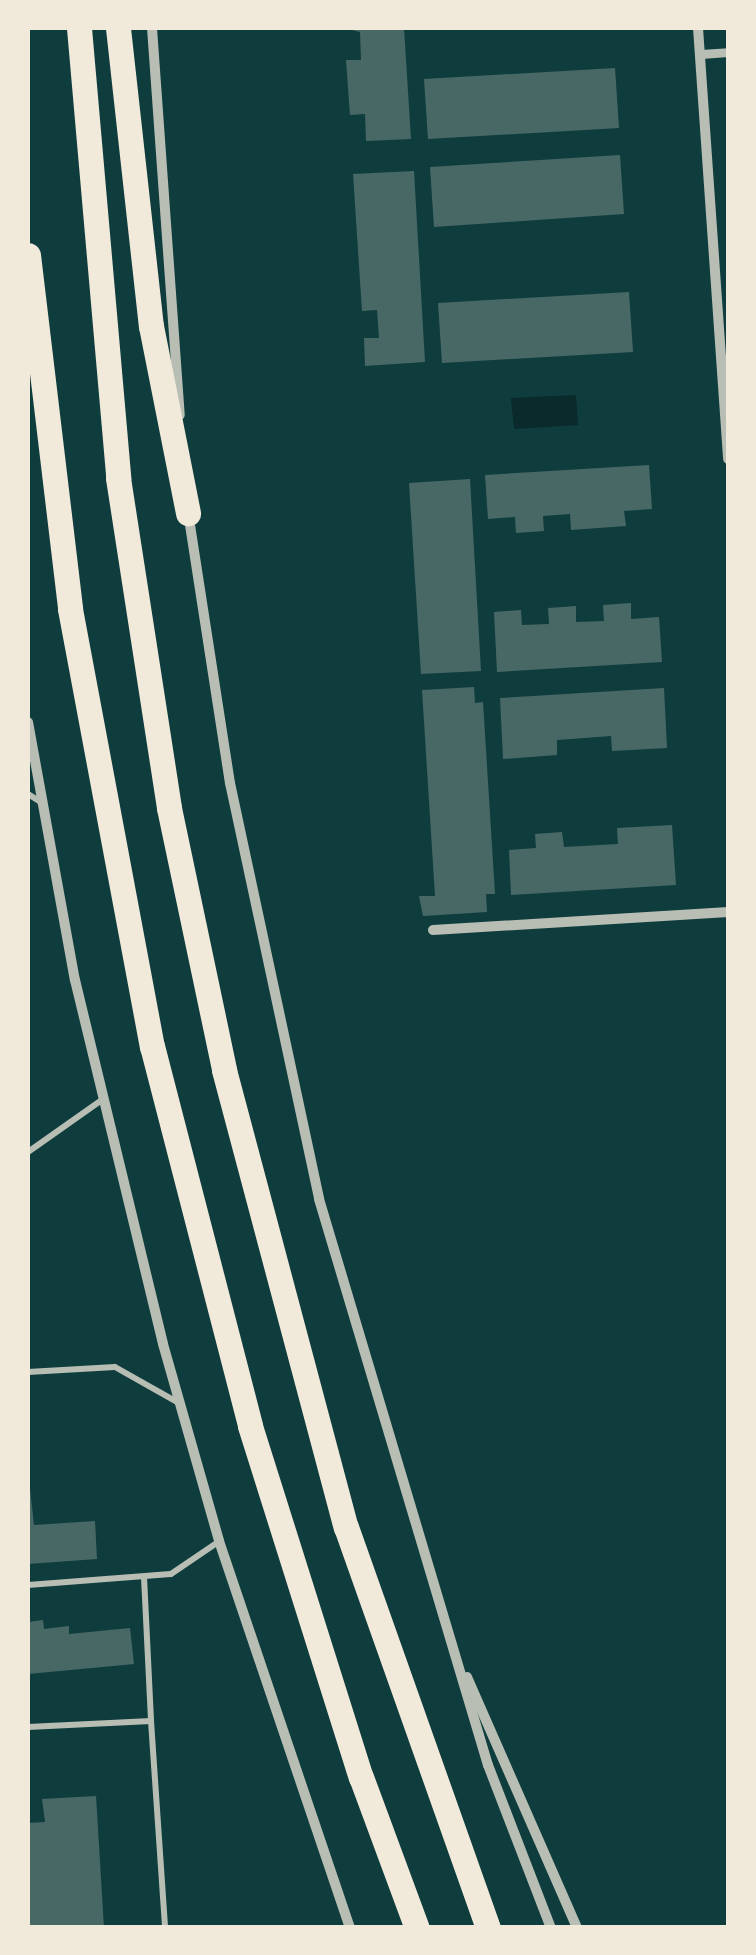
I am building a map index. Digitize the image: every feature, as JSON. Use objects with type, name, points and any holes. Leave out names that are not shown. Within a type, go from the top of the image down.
[{"type":"highway","points":[[79,28],[118,478],[168,808],[224,1070],[346,1526],[488,1928]]},
{"type":"highway","points":[[118,28],[151,326],[188,514]]},
{"type":"highway","points":[[28,255],[70,609],[152,1046],[250,1426],[360,1777],[417,1928]]},
{"type":"street","points":[[152,28],[188,514],[275,1010],[319,1199],[440,1609],[488,1765],[551,1928]]},
{"type":"street","points":[[698,28],[728,459]]},
{"type":"street","points":[[700,54],[728,52]]},
{"type":"street","points":[[28,722],[30,751],[102,1099],[180,1404],[219,1541],[350,1928]]},
{"type":"street","points":[[432,930],[728,912]]},
{"type":"street","points":[[440,1609],[577,1928]]},
{"type":"lane","points":[[28,794],[40,801]]},
{"type":"lane","points":[[28,1152],[102,1099]]},
{"type":"lane","points":[[28,1372],[115,1368],[180,1404]]},
{"type":"lane","points":[[28,1585],[171,1574],[219,1541]]},
{"type":"lane","points":[[144,1576],[166,1928]]},
{"type":"lane","points":[[28,1727],[151,1721]]},
{"type":"water","points":[[576,395],[578,425],[514,429],[511,398]]},
{"type":"building","points":[[344,28],[404,28],[411,139],[366,141],[365,114],[350,115],[346,60],[361,60],[360,32]]},
{"type":"building","points":[[615,68],[619,128],[428,139],[424,79]]},
{"type":"building","points":[[620,155],[624,214],[434,227],[430,167]]},
{"type":"building","points":[[414,171],[425,362],[365,366],[364,338],[379,338],[377,310],[362,311],[353,174]]},
{"type":"building","points":[[629,292],[633,352],[442,363],[438,303]]},
{"type":"building","points":[[649,465],[652,509],[624,511],[626,526],[571,530],[570,514],[543,516],[544,531],[516,533],[515,517],[488,519],[485,475]]},
{"type":"building","points":[[470,479],[481,671],[421,674],[409,483]]},
{"type":"building","points":[[631,603],[631,619],[659,617],[662,662],[497,672],[494,612],[521,610],[522,625],[549,624],[548,608],[576,606],[576,622],[604,621],[603,605]]},
{"type":"building","points":[[474,687],[475,703],[483,702],[495,894],[486,894],[487,912],[423,916],[419,896],[435,896],[422,690]]},
{"type":"building","points":[[664,688],[667,748],[612,751],[611,736],[557,740],[557,755],[503,759],[500,698]]},
{"type":"building","points":[[672,825],[676,885],[511,895],[509,850],[536,848],[535,834],[562,832],[564,847],[618,844],[617,828]]},
{"type":"building","points":[[28,1470],[34,1525],[95,1521],[97,1559],[28,1564]]},
{"type":"building","points":[[43,1620],[44,1629],[69,1626],[69,1634],[130,1628],[134,1664],[28,1674],[28,1622]]},
{"type":"building","points":[[96,1796],[104,1928],[28,1928],[28,1823],[45,1822],[42,1799]]}]
